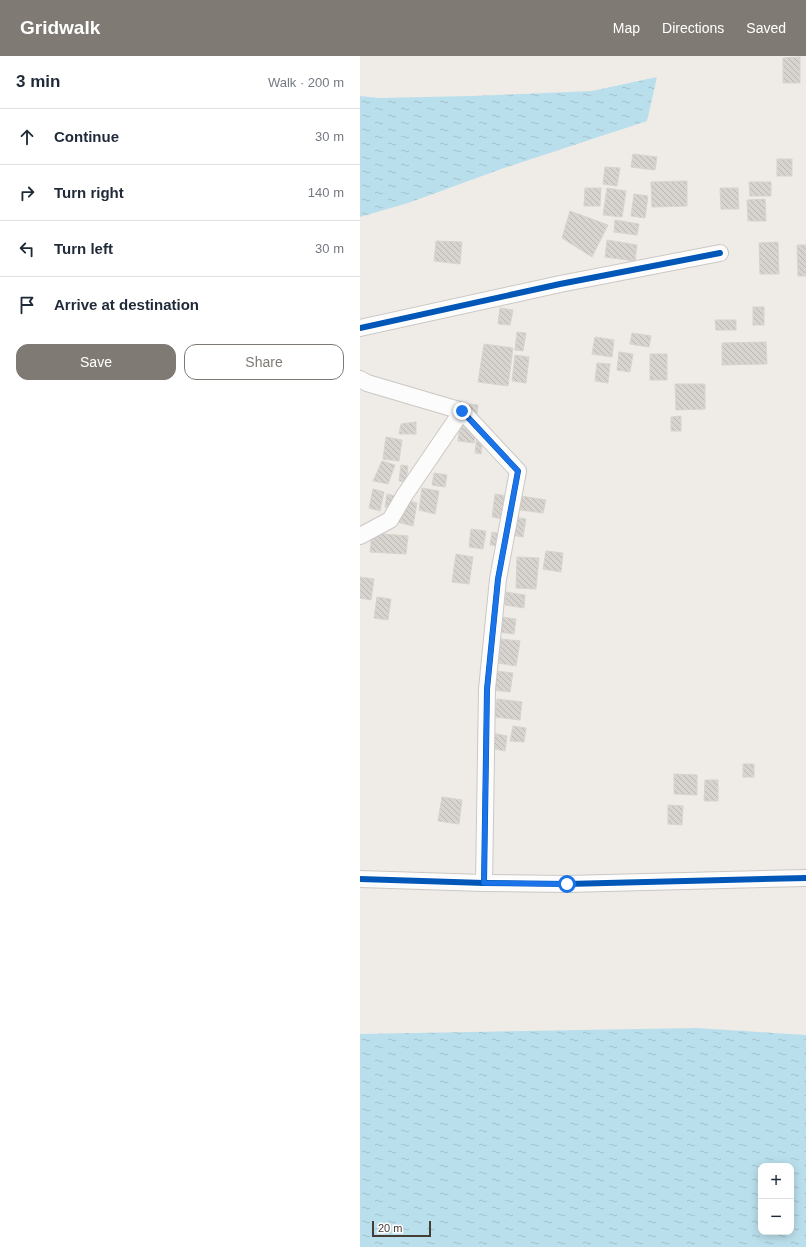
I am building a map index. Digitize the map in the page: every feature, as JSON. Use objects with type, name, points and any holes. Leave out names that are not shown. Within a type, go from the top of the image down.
[{"type":"street","points":[[360,328],[560,284],[720,253]]},
{"type":"street","points":[[360,379],[462,411],[518,471],[498,579],[487,689],[484,883]]},
{"type":"street","points":[[360,536],[390,520],[404,496],[462,411]]},
{"type":"street","points":[[360,879],[567,884],[806,878]]},
{"type":"water","points":[[657,77],[647,121],[504,168],[408,203],[360,217],[360,96],[379,98],[592,91]]},
{"type":"water","points":[[696,1028],[806,1035],[806,1247],[360,1247],[360,1034]]},
{"type":"building","points":[[800,57],[800,83],[783,83],[783,58]]},
{"type":"building","points":[[633,154],[657,157],[655,170],[631,167]]},
{"type":"building","points":[[777,159],[792,159],[792,176],[777,176]]},
{"type":"building","points":[[605,167],[620,168],[617,186],[603,184]]},
{"type":"building","points":[[687,181],[687,206],[652,207],[651,182]]},
{"type":"building","points":[[749,182],[771,182],[771,196],[750,196]]},
{"type":"building","points":[[585,188],[601,188],[600,206],[584,206]]},
{"type":"building","points":[[607,188],[626,191],[622,217],[603,215]]},
{"type":"building","points":[[720,188],[738,188],[739,209],[721,209]]},
{"type":"building","points":[[634,194],[648,196],[645,218],[631,216]]},
{"type":"building","points":[[765,199],[766,221],[748,221],[747,200]]},
{"type":"building","points":[[570,211],[608,225],[592,257],[562,238]]},
{"type":"building","points":[[615,220],[639,224],[637,235],[614,232]]},
{"type":"building","points":[[607,240],[637,245],[635,261],[605,257]]},
{"type":"building","points":[[436,241],[462,242],[460,264],[434,261]]},
{"type":"building","points":[[778,242],[779,274],[760,274],[759,243]]},
{"type":"building","points":[[797,245],[806,245],[806,276],[798,276]]},
{"type":"building","points":[[753,307],[764,307],[764,325],[753,325]]},
{"type":"building","points":[[500,308],[513,310],[510,325],[498,324]]},
{"type":"building","points":[[715,320],[736,320],[736,330],[716,330]]},
{"type":"building","points":[[517,332],[526,333],[523,351],[515,350]]},
{"type":"building","points":[[632,333],[651,336],[649,347],[630,344]]},
{"type":"building","points":[[595,337],[614,340],[612,357],[592,354]]},
{"type":"building","points":[[766,342],[767,364],[722,365],[722,343]]},
{"type":"building","points":[[484,344],[513,348],[508,386],[478,382]]},
{"type":"building","points":[[619,352],[633,354],[630,372],[617,370]]},
{"type":"building","points":[[650,354],[667,354],[667,380],[650,380]]},
{"type":"building","points":[[515,355],[529,357],[526,383],[512,381]]},
{"type":"building","points":[[597,363],[610,364],[608,383],[595,381]]},
{"type":"building","points":[[675,384],[705,384],[705,409],[676,410]]},
{"type":"building","points":[[469,404],[478,405],[477,414],[467,412]]},
{"type":"building","points":[[681,416],[681,431],[671,431],[671,417]]},
{"type":"building","points":[[416,422],[416,434],[399,434],[401,424]]},
{"type":"building","points":[[460,425],[476,428],[474,443],[458,441]]},
{"type":"building","points":[[477,435],[483,436],[481,454],[475,453]]},
{"type":"building","points":[[386,437],[402,440],[399,461],[383,459]]},
{"type":"building","points":[[382,461],[395,465],[388,484],[373,481]]},
{"type":"building","points":[[401,465],[408,466],[406,482],[399,481]]},
{"type":"building","points":[[434,473],[447,475],[445,487],[432,485]]},
{"type":"building","points":[[422,488],[439,491],[435,514],[419,510]]},
{"type":"building","points":[[373,489],[384,492],[380,511],[369,508]]},
{"type":"building","points":[[387,494],[395,496],[391,509],[385,507]]},
{"type":"building","points":[[495,494],[507,496],[504,519],[492,517]]},
{"type":"building","points":[[521,496],[546,500],[543,513],[520,510]]},
{"type":"building","points":[[406,500],[417,503],[413,526],[397,522]]},
{"type":"building","points":[[513,517],[526,519],[523,537],[511,535]]},
{"type":"building","points":[[471,529],[486,531],[483,549],[469,547]]},
{"type":"building","points":[[492,532],[501,534],[499,546],[490,545]]},
{"type":"building","points":[[372,533],[408,536],[406,554],[370,552]]},
{"type":"building","points":[[546,551],[563,553],[561,572],[543,569]]},
{"type":"building","points":[[456,554],[473,557],[469,584],[452,582]]},
{"type":"building","points":[[517,557],[539,558],[536,589],[516,588]]},
{"type":"building","points":[[360,577],[374,579],[371,600],[360,598]]},
{"type":"building","points":[[506,592],[525,595],[524,608],[505,605]]},
{"type":"building","points":[[377,597],[391,599],[388,620],[374,618]]},
{"type":"building","points":[[501,617],[516,619],[514,634],[499,632]]},
{"type":"building","points":[[501,639],[520,641],[516,666],[498,663]]},
{"type":"building","points":[[496,671],[513,673],[510,692],[493,690]]},
{"type":"building","points":[[497,699],[522,702],[520,720],[495,717]]},
{"type":"building","points":[[513,726],[526,728],[524,742],[510,741]]},
{"type":"building","points":[[492,733],[507,736],[505,751],[490,748]]},
{"type":"building","points":[[743,764],[754,764],[754,777],[743,777]]},
{"type":"building","points":[[674,774],[697,775],[697,795],[674,794]]},
{"type":"building","points":[[705,780],[718,780],[718,801],[704,801]]},
{"type":"building","points":[[442,797],[462,800],[459,824],[438,821]]},
{"type":"building","points":[[668,805],[683,806],[682,825],[668,824]]},
{"type":"cycle path","points":[[360,328],[560,284],[720,253]]},
{"type":"cycle path","points":[[462,411],[518,471],[498,579],[487,689],[484,883]]},
{"type":"cycle path","points":[[360,879],[567,884],[806,878]]},
{"type":"route","points":[[462,411],[518,471],[498,579],[487,689],[484,883],[567,884]]}]
